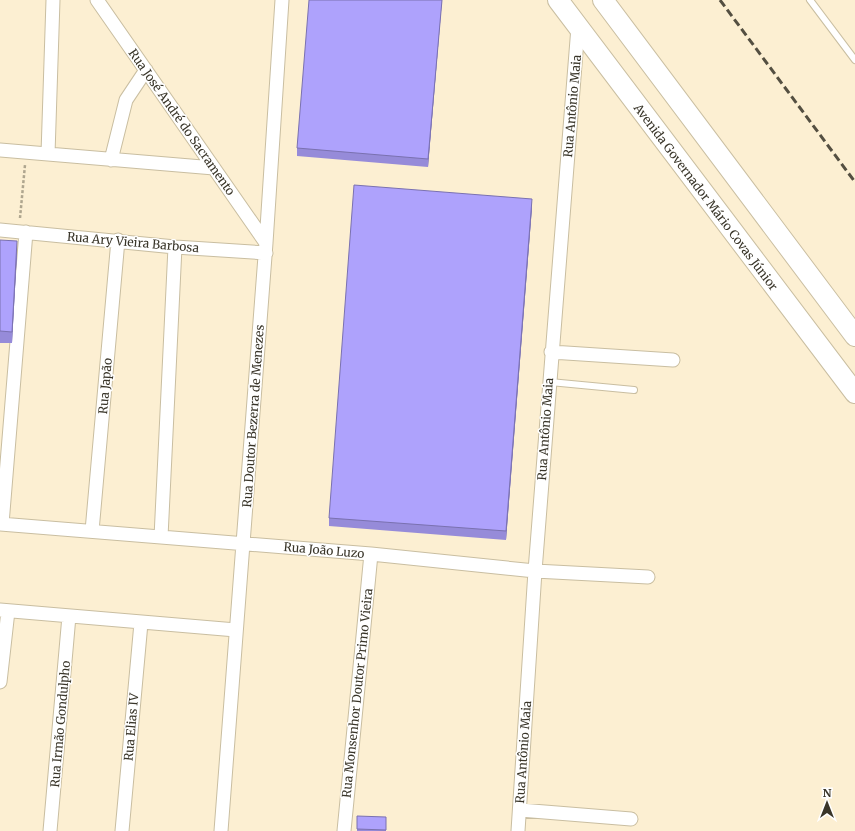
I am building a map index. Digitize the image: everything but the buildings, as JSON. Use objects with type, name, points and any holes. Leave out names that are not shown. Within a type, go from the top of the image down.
[{"type":"main road","name":"Avenida Governador Mário Covas Júnior","points":[[558,0],[855,393]]},
{"type":"main road","points":[[603,0],[855,336]]},
{"type":"street","points":[[48,154],[53,0]]},
{"type":"street","name":"Rua José André do Sacramento","points":[[97,0],[214,168],[266,248]]},
{"type":"street","name":"Rua Doutor Bezerra de Menezes","points":[[221,831],[266,248],[282,0]]},
{"type":"street","name":"Rua Antônio Maia","points":[[518,831],[549,382],[578,27]]},
{"type":"street","points":[[111,160],[126,100],[146,70]]},
{"type":"street","points":[[0,150],[214,168]]},
{"type":"street","name":"Rua Ary Vieira Barbosa","points":[[0,230],[118,240],[175,247],[266,248]]},
{"type":"street","points":[[1,524],[22,232]]},
{"type":"street","name":"Rua Japão","points":[[92,531],[118,240]]},
{"type":"street","points":[[161,537],[175,247]]},
{"type":"street","points":[[552,352],[673,360]]},
{"type":"street","name":"Rua João Luzo","points":[[1,524],[371,554],[535,571],[648,577]]},
{"type":"street","name":"Rua Monsenhor Doutor Primo Vieira","points":[[344,831],[371,554]]},
{"type":"street","points":[[0,682],[4,611],[236,630]]},
{"type":"street","name":"Rua Irmão Gondulpho","points":[[50,831],[69,616]]},
{"type":"street","name":"Rua Elias IV","points":[[122,831],[141,623]]},
{"type":"street","points":[[520,810],[631,819]]},
{"type":"lane","points":[[810,0],[855,60]]},
{"type":"lane","points":[[549,382],[634,390]]},
{"type":"path","points":[[22,232],[26,153]]},
{"type":"railway","points":[[720,0],[855,182]]}]
